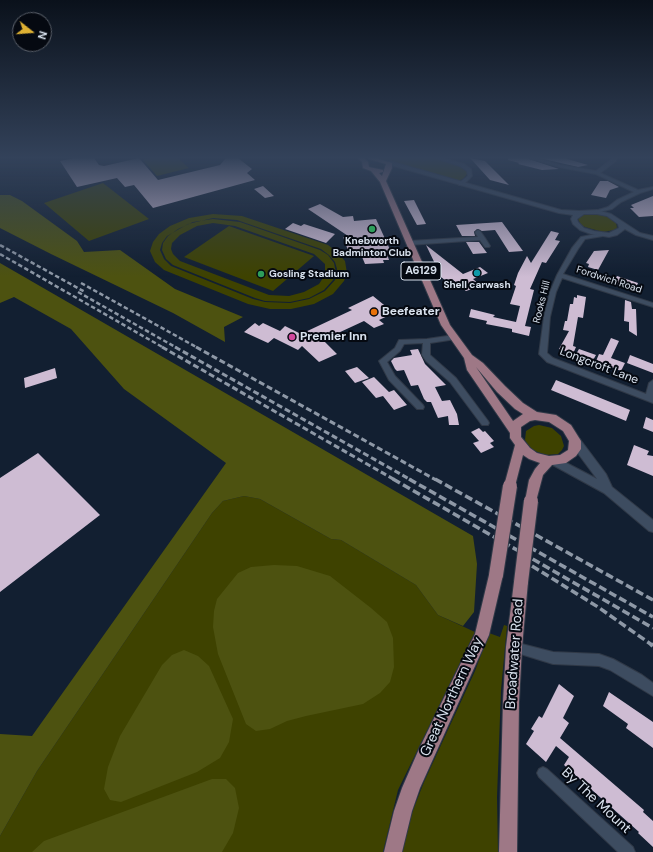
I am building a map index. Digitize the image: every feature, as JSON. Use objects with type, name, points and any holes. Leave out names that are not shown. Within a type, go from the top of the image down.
[{"type":"main road","name":"A6129","points":[[390,198],[446,325],[468,357],[471,368],[515,432]]},
{"type":"main road","name":"A6129","points":[[468,357],[480,365],[501,389],[519,406],[535,416]]},
{"type":"main road","points":[[535,416],[544,416],[560,422],[572,434],[575,441],[575,449],[567,458],[552,461],[533,456],[520,446],[515,432],[516,425],[521,420],[535,416]]},
{"type":"main road","name":"Great Northern Way","points":[[393,852],[403,811],[411,788],[482,635],[496,575],[510,486],[520,446]]},
{"type":"main road","name":"Broadwater Road","points":[[508,852],[511,702],[514,647],[521,582],[535,480],[539,472],[552,461]]},
{"type":"street","points":[[510,198],[561,212],[578,213],[597,212],[610,208],[626,198]]},
{"type":"street","points":[[610,208],[614,217]]},
{"type":"street","points":[[561,212],[574,220],[575,223],[582,229],[602,235]]},
{"type":"street","points":[[597,212],[614,217],[638,234]]},
{"type":"street","points":[[574,220],[578,213]]},
{"type":"street","points":[[618,233],[622,229],[622,224]]},
{"type":"street","points":[[582,229],[583,238],[618,233],[638,234],[653,238]]},
{"type":"street","points":[[478,232],[487,246]]},
{"type":"street","points":[[409,243],[482,238]]},
{"type":"street","name":"Rooks Hill","points":[[543,354],[547,317],[553,292],[560,275],[575,248],[583,238]]},
{"type":"street","name":"Fordwich Road","points":[[560,275],[653,305]]},
{"type":"street","points":[[420,407],[392,378],[389,369],[384,363],[385,359],[398,349],[401,342],[427,341],[454,337]]},
{"type":"street","points":[[427,341],[426,355],[453,380],[485,423]]},
{"type":"street","name":"Longcroft Lane","points":[[543,354],[550,360],[650,399],[653,383]]},
{"type":"street","points":[[575,441],[602,477],[608,490]]},
{"type":"street","points":[[552,461],[608,490],[653,527]]},
{"type":"street","points":[[514,647],[553,658],[599,660],[613,665],[638,679],[653,690]]},
{"type":"street","name":"By The Mount","points":[[543,773],[628,852]]},
{"type":"shaded area","points":[[59,198],[122,198],[149,219],[89,241],[44,203]]},
{"type":"shaded area","points":[[213,214],[242,216],[328,245],[345,261],[347,273],[344,281],[333,294],[314,304],[291,309],[270,309],[248,304],[164,270],[155,262],[150,251],[153,242],[159,234],[170,226],[189,218]],"holes":[[[213,218],[237,220],[321,249],[335,262],[337,269],[335,280],[325,291],[309,299],[290,303],[265,302],[253,299],[171,266],[164,259],[160,250],[162,243],[167,236],[188,224]]]},
{"type":"shaded area","points":[[583,214],[601,214],[612,219],[616,222],[617,228],[603,232],[581,225],[578,219]]},
{"type":"shaded area","points":[[213,219],[240,222],[320,250],[328,255],[334,263],[336,273],[333,280],[324,290],[309,298],[290,302],[265,301],[255,298],[173,265],[166,259],[162,250],[163,243],[168,236],[178,229],[193,222]],"holes":[[[213,223],[235,226],[314,254],[325,264],[325,275],[319,284],[304,292],[289,296],[269,295],[180,261],[173,254],[171,249],[172,243],[180,235],[197,226]]]},
{"type":"shaded area","name":"Gosling Stadium","points":[[229,226],[314,256],[273,291],[184,257]]},
{"type":"shaded area","points":[[539,425],[552,428],[561,436],[564,446],[558,454],[546,455],[532,450],[528,445],[525,440],[526,431]]},
{"type":"shaded area","points":[[244,496],[260,499],[331,539],[341,540],[416,585],[438,615],[475,632],[398,790],[383,852],[0,852],[0,836],[37,771],[212,513],[223,501]]},
{"type":"shaded area","points":[[504,625],[507,626],[501,690],[497,797],[498,852],[402,852],[411,815],[424,782],[475,671],[489,633],[500,637]]},
{"type":"green space","points":[[0,198],[16,198],[77,241],[84,252],[120,250],[175,289],[243,317],[224,327],[225,342],[173,313],[0,228]]},
{"type":"green space","points":[[0,263],[473,536],[477,564],[474,612],[463,626],[438,615],[416,585],[341,540],[331,539],[260,499],[244,496],[223,501],[212,513],[37,771],[0,836],[0,734],[32,736],[226,463],[124,389],[71,329],[14,297],[0,303]]},
{"type":"green space","points":[[274,565],[297,566],[330,576],[371,608],[387,622],[393,638],[394,667],[390,682],[380,693],[363,704],[306,716],[287,721],[270,729],[256,731],[246,724],[218,654],[213,627],[214,611],[217,599],[238,573],[251,567]]},
{"type":"green space","points":[[184,650],[198,656],[209,666],[233,719],[229,742],[220,758],[197,772],[121,802],[110,800],[104,789],[108,767],[120,736],[162,665],[172,655]]},
{"type":"green space","points":[[212,779],[226,779],[235,788],[239,808],[233,833],[222,852],[32,852],[44,841]]},
{"type":"building","points":[[145,198],[190,198],[153,208]]},
{"type":"building","points":[[649,198],[653,198],[653,216],[639,217],[630,208],[634,208],[631,205]]},
{"type":"building","points":[[414,200],[426,224],[417,225],[404,201]]},
{"type":"building","points":[[320,204],[343,217],[353,216],[354,221],[376,219],[392,254],[387,254],[389,260],[383,260],[384,263],[365,264],[360,252],[349,253],[343,237],[354,240],[308,209]]},
{"type":"building","points":[[502,222],[523,251],[509,252],[495,230],[482,231],[477,229],[474,232],[475,236],[462,236],[456,225]]},
{"type":"building","points":[[293,223],[301,226],[304,224],[335,234],[326,243],[285,229]]},
{"type":"building","points":[[551,231],[559,233],[555,240],[560,241],[546,263],[542,262],[530,289],[534,290],[525,326],[531,327],[529,336],[512,332],[512,329],[486,324],[487,321],[469,317],[471,309],[495,315],[493,317],[516,322],[520,306],[510,304],[516,286],[514,285],[518,273],[527,256],[531,263]]},
{"type":"building","points":[[466,242],[479,242],[487,253],[473,254]]},
{"type":"building","points":[[426,245],[463,274],[480,267],[488,273],[473,279],[481,286],[466,291],[453,280],[447,282],[434,271],[438,270]]},
{"type":"building","points":[[609,250],[598,270],[588,267],[589,264],[586,263],[594,251]]},
{"type":"building","points":[[617,276],[638,283],[635,290],[613,283]]},
{"type":"building","points":[[577,295],[586,297],[583,318],[578,317],[573,346],[576,347],[573,354],[559,349],[569,331],[563,330],[565,321],[567,321],[570,304],[573,304],[574,297],[577,298]]},
{"type":"building","name":"Premier Inn","points":[[373,296],[394,313],[379,320],[384,324],[374,328],[364,321],[323,340],[337,354],[319,362],[302,346],[298,350],[274,338],[268,343],[244,332],[255,323],[259,326],[263,323],[280,331],[285,326],[301,334],[352,310],[348,308]]},
{"type":"building","points":[[625,300],[631,302],[632,309],[636,309],[637,336],[629,331],[629,322],[624,321]]},
{"type":"building","points":[[611,338],[619,341],[611,358],[625,363],[621,371],[596,361],[599,354],[603,355]]},
{"type":"building","points":[[418,349],[425,364],[446,385],[435,387],[442,401],[450,400],[457,414],[459,425],[449,425],[448,416],[438,418],[431,402],[427,402],[424,399],[418,385],[411,386],[404,370],[397,371],[395,369],[391,361],[394,358],[412,355],[410,350]]},
{"type":"building","points":[[579,349],[596,355],[592,362],[575,356]]},
{"type":"building","points":[[630,355],[653,364],[653,373],[627,363]]},
{"type":"building","points":[[357,367],[369,378],[355,383],[345,371]]},
{"type":"building","points":[[55,368],[57,378],[25,388],[24,378]]},
{"type":"building","points":[[374,377],[389,392],[394,390],[407,405],[394,410],[383,396],[376,398],[362,382]]},
{"type":"building","points":[[556,380],[630,410],[626,421],[551,390]]},
{"type":"building","points":[[646,417],[653,420],[653,432],[643,428]]},
{"type":"building","points":[[479,428],[483,432],[485,431],[494,441],[490,443],[494,447],[481,453],[473,443],[479,441],[471,432]]},
{"type":"building","points":[[634,445],[649,451],[647,455],[653,456],[653,476],[627,465]]},
{"type":"building","points":[[38,453],[100,515],[0,592],[0,478]]},
{"type":"building","points":[[559,684],[574,696],[563,718],[569,723],[560,738],[644,810],[643,812],[653,821],[653,847],[638,833],[639,832],[564,765],[569,757],[556,746],[546,762],[526,744],[534,731],[531,729],[539,716],[542,718]]},
{"type":"building","points":[[609,692],[653,722],[653,748],[626,728],[628,724],[603,706]]},
{"type":"railway","points":[[0,245],[85,292]]},
{"type":"railway","points":[[0,254],[164,348]]},
{"type":"railway","points":[[81,283],[198,348]]},
{"type":"railway","points":[[78,292],[177,348]]},
{"type":"railway","points":[[162,347],[395,480]]},
{"type":"railway","points":[[175,347],[411,480]]},
{"type":"railway","points":[[196,347],[436,480]]},
{"type":"railway","points":[[393,479],[653,628]]},
{"type":"railway","points":[[409,479],[653,617]]},
{"type":"railway","points":[[435,479],[653,600]]},
{"type":"railway","points":[[532,566],[598,607],[652,645]]},
{"type":"place","name":"Knebworth Badminton Club","points":[[372,229]]},
{"type":"place","name":"Shell carwash","points":[[477,273]]},
{"type":"place","name":"Gosling Stadium","points":[[261,274]]},
{"type":"place","name":"Beefeater","points":[[374,312]]},
{"type":"place","name":"Premier Inn","points":[[292,337]]}]
